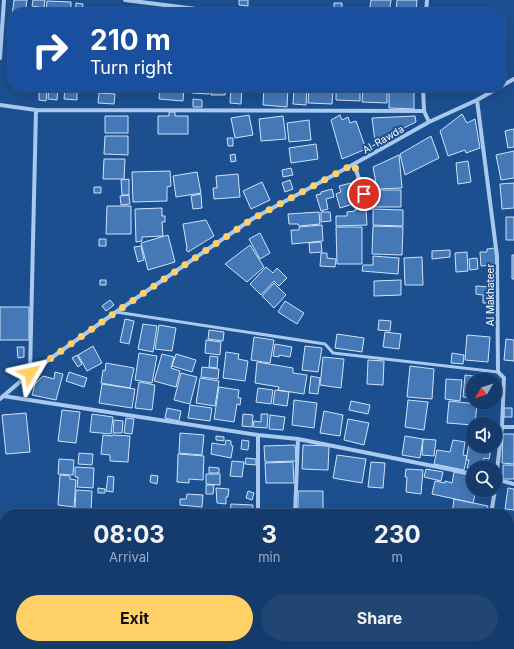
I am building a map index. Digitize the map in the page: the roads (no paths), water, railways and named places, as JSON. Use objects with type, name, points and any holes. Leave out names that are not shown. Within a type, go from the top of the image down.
[{"type":"street","points":[[0,58],[4,0]]},
{"type":"street","points":[[125,0],[188,8]]},
{"type":"street","points":[[422,92],[424,111],[429,122]]},
{"type":"street","name":"Al-Rawda","points":[[1,398],[30,373],[252,219],[429,122],[491,92]]},
{"type":"street","name":"Al Makhateer","points":[[477,100],[497,256],[498,372],[504,378],[502,427]]},
{"type":"street","points":[[0,104],[36,110],[424,111]]},
{"type":"street","points":[[30,373],[36,110]]},
{"type":"street","points":[[354,164],[364,194]]},
{"type":"street","points":[[1,398],[258,435],[298,439],[466,473]]},
{"type":"street","points":[[502,427],[514,427]]},
{"type":"street","points":[[258,435],[258,509]]},
{"type":"street","points":[[294,509],[298,439]]},
{"type":"street","points":[[502,481],[514,484]]},
{"type":"street","name":"Al Makhateer","points":[[492,509],[494,497]]},
{"type":"lane","points":[[116,312],[325,344],[333,353],[498,372]]}]
